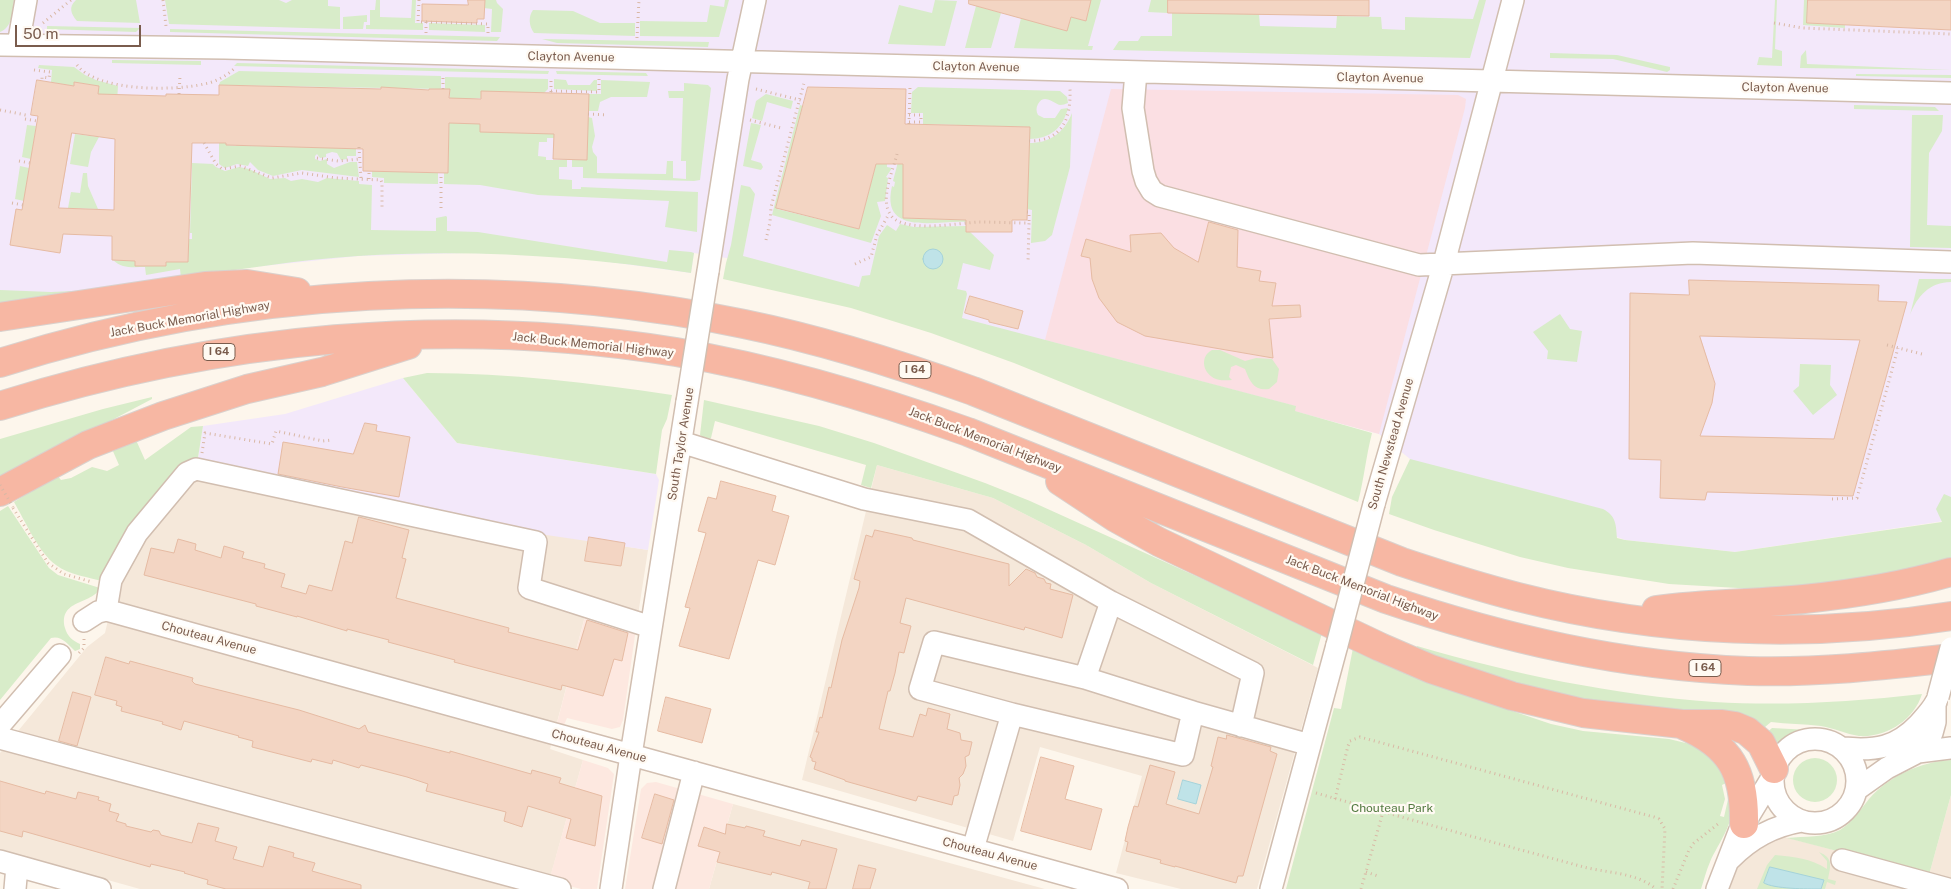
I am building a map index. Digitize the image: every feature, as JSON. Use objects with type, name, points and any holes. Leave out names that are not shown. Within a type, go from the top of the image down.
[{"type":"highway","points":[[0,317],[205,286],[247,284],[291,290],[323,299]]},
{"type":"highway","name":"Jack Buck Memorial Highway","points":[[0,364],[84,339],[142,325],[262,305],[323,299],[442,294],[504,295],[564,299],[680,313],[802,337],[898,365],[973,391],[1402,562],[1519,598],[1612,616],[1672,624],[1734,628],[1794,630],[1856,627],[1918,622],[1951,616]]},
{"type":"highway","points":[[6,500],[88,445],[163,416],[247,389],[322,372],[443,334]]},
{"type":"highway","name":"Jack Buck Memorial Highway","points":[[0,406],[86,380],[206,354],[324,340],[443,334],[561,339],[676,352],[795,377],[854,394],[968,432],[1386,599],[1462,624],[1556,648],[1668,665],[1748,671],[1872,667],[1951,658]]},
{"type":"highway","points":[[1024,454],[1116,518],[1159,542],[1380,647],[1431,669],[1512,696],[1550,706],[1611,717],[1682,724],[1722,724],[1747,731],[1760,743],[1774,773]]},
{"type":"highway","points":[[1612,616],[1712,604],[1843,595],[1919,581],[1951,572]]},
{"type":"highway","points":[[1682,724],[1713,740],[1732,763],[1742,789],[1731,824]]},
{"type":"street","points":[[9,45],[26,0]]},
{"type":"street","name":"South Taylor Avenue","points":[[611,889],[742,61],[755,0]]},
{"type":"street","name":"South Newstead Avenue","points":[[1271,889],[1374,504],[1444,263],[1513,0]]},
{"type":"street","name":"Clayton Avenue","points":[[9,45],[216,48],[742,61],[1951,93]]},
{"type":"street","points":[[1142,72],[1148,108],[1141,155],[1146,181],[1152,191],[1160,196],[1410,263],[1419,265],[1692,254],[1951,262]]},
{"type":"street","points":[[681,442],[864,499],[968,520],[1111,602],[1253,673],[1241,726]]},
{"type":"street","points":[[84,622],[98,612],[106,610],[111,580],[137,533],[187,473],[196,469],[536,542],[529,588],[651,627]]},
{"type":"street","points":[[1085,678],[1111,602]]},
{"type":"street","name":"Chouteau Avenue","points":[[106,610],[1118,889]]},
{"type":"street","points":[[1194,712],[1182,755],[1012,714],[920,689],[934,642],[1085,678],[1310,745]]},
{"type":"street","points":[[1918,752],[1932,733],[1937,700],[1951,648]]},
{"type":"street","points":[[0,726],[60,655]]},
{"type":"street","points":[[1843,748],[1865,750],[1897,742],[1911,732],[1937,700]]},
{"type":"street","points":[[973,849],[1012,714]]},
{"type":"street","points":[[0,738],[560,889]]},
{"type":"street","points":[[1717,889],[1734,842],[1731,824],[1774,773],[1784,752],[1800,742],[1818,739],[1826,740],[1843,748],[1850,755],[1855,766],[1856,790],[1850,805],[1839,816],[1823,823],[1802,821],[1780,826],[1761,834],[1727,863]]},
{"type":"street","points":[[1856,790],[1886,768],[1918,752],[1951,748]]},
{"type":"street","points":[[664,889],[694,772]]},
{"type":"street","points":[[1774,773],[1773,786],[1779,803],[1791,816],[1802,821]]},
{"type":"street","points":[[1842,860],[1948,889]]},
{"type":"street","points":[[15,889],[9,863],[100,889]]},
{"type":"path","points":[[43,23],[71,0]]},
{"type":"path","points":[[163,0],[166,26]]},
{"type":"path","points":[[419,0],[418,22],[488,24],[488,34]]},
{"type":"path","points":[[637,38],[639,0]]},
{"type":"path","points":[[426,22],[426,33]]},
{"type":"path","points":[[1774,23],[1803,28],[1951,34]]},
{"type":"path","points":[[77,64],[87,74],[107,82],[134,86],[180,87],[206,84],[222,78],[235,68]]},
{"type":"path","points":[[34,70],[50,72],[49,78],[42,77],[42,80]]},
{"type":"path","points":[[443,74],[443,89]]},
{"type":"path","points":[[179,94],[180,76]]},
{"type":"path","points":[[552,77],[551,92],[599,92],[599,78]]},
{"type":"path","points":[[766,240],[771,207],[804,83]]},
{"type":"path","points":[[909,115],[921,115],[921,122],[909,123],[909,115],[910,86]]},
{"type":"path","points":[[756,89],[804,101]]},
{"type":"path","points":[[1029,141],[1046,139],[1057,133],[1064,125],[1069,114],[1070,89]]},
{"type":"path","points":[[0,110],[37,121]]},
{"type":"path","points":[[588,114],[608,115]]},
{"type":"path","points":[[750,120],[781,128]]},
{"type":"path","points":[[204,143],[216,164],[222,169],[240,166],[272,178],[302,173],[336,178],[382,181],[382,206]]},
{"type":"path","points":[[359,147],[361,179]]},
{"type":"path","points":[[897,154],[887,194],[887,208],[894,219],[912,225],[942,226],[977,222],[1029,223]]},
{"type":"path","points":[[317,158],[338,161],[360,159]]},
{"type":"path","points":[[19,161],[30,163]]},
{"type":"path","points":[[369,171],[369,179]]},
{"type":"path","points":[[441,208],[442,173]]},
{"type":"path","points":[[12,204],[23,205]]},
{"type":"path","points":[[1027,212],[1029,212],[1028,263]]},
{"type":"path","points":[[856,264],[871,256],[880,227],[890,214]]},
{"type":"path","points":[[1886,345],[1922,354]]},
{"type":"path","points":[[1832,498],[1856,498],[1898,348]]},
{"type":"path","points":[[200,470],[205,433],[272,444],[276,432],[323,441],[332,440]]},
{"type":"path","points":[[0,485],[6,500],[48,562],[64,574],[96,584]]},
{"type":"path","points":[[60,655],[74,655],[80,653],[84,648],[82,627],[84,622]]},
{"type":"path","points":[[1335,799],[1350,741],[1360,737],[1654,816],[1663,824],[1665,833],[1662,889]]},
{"type":"path","points":[[1316,793],[1586,868],[1638,878],[1656,889]]},
{"type":"path","points":[[1361,889],[1383,812]]},
{"type":"path","points":[[1673,889],[1689,850],[1694,843],[1731,824]]},
{"type":"path","points":[[1366,872],[1378,876]]},
{"type":"shaded area","points":[[0,0],[1951,0],[1951,520],[1735,552],[1625,540],[1415,463],[1379,434],[1294,411],[1295,406],[733,259],[694,253],[691,273],[587,259],[519,254],[467,253],[359,256],[244,268],[0,306]]},
{"type":"shaded area","points":[[1111,89],[1458,95],[1466,99],[1379,434],[1294,411],[1295,406],[1045,340]]},
{"type":"shaded area","points":[[403,378],[457,443],[656,474],[659,480],[648,550],[533,533],[197,464],[203,426],[285,414]]},
{"type":"shaded area","points":[[877,465],[993,498],[1086,545],[1151,583],[1318,668],[1257,889],[1181,889],[1116,873],[1142,776],[1040,747],[1013,841],[802,780]]},
{"type":"shaded area","points":[[192,478],[648,550],[638,615],[589,601],[550,749],[583,760],[547,889],[140,889],[0,850],[0,753],[87,647],[105,633],[115,590],[143,535]]},
{"type":"shaded area","points":[[586,613],[636,628],[623,720],[620,727],[612,729],[567,718],[564,725],[557,723]]},
{"type":"shaded area","points":[[583,760],[608,768],[614,774],[597,889],[581,889],[549,881]]},
{"type":"shaded area","points":[[656,782],[733,804],[709,889],[625,889],[641,789],[647,783]]},
{"type":"shaded area","points":[[1951,795],[1951,889],[1729,889],[1737,869],[1745,858],[1777,835],[1929,875]]},
{"type":"shaded area","points":[[733,804],[1045,889],[709,889]]},
{"type":"green space","points":[[0,0],[14,0],[10,23],[0,32]]},
{"type":"green space","points":[[76,0],[136,0],[140,23],[77,21],[71,10]]},
{"type":"green space","points":[[165,0],[279,0],[286,3],[292,0],[328,0],[328,6],[340,7],[340,29],[169,24]]},
{"type":"green space","points":[[376,0],[380,0],[380,17],[411,18],[412,0],[416,0],[415,23],[423,23],[423,30],[366,29],[366,25],[370,25],[370,10],[375,10]]},
{"type":"green space","points":[[485,0],[496,0],[503,9],[501,32],[491,32],[492,9],[484,8]]},
{"type":"green space","points":[[725,0],[729,0],[719,37],[640,36],[640,21],[707,22],[710,5],[724,7]]},
{"type":"green space","points":[[935,0],[957,1],[945,46],[888,44],[899,5],[932,13]]},
{"type":"green space","points":[[1091,0],[1101,0],[1088,46],[1093,46],[1092,50],[1014,48],[1021,18],[1067,31],[1071,17],[1086,21]]},
{"type":"green space","points":[[1151,0],[1168,0],[1168,13],[1148,12]]},
{"type":"green space","points":[[1479,0],[1486,0],[1470,58],[1113,50],[1119,41],[1138,41],[1141,36],[1172,36],[1172,13],[1259,14],[1260,26],[1336,28],[1337,16],[1381,17],[1382,29],[1405,30],[1405,17],[1473,19]]},
{"type":"green space","points":[[1775,0],[1777,0],[1775,49],[1782,51],[1782,66],[1757,65],[1759,57],[1772,58]]},
{"type":"green space","points":[[1804,0],[1808,0],[1807,23],[1845,25],[1845,28],[1803,25]]},
{"type":"green space","points":[[976,6],[1001,13],[991,48],[965,48]]},
{"type":"green space","points":[[533,10],[573,11],[600,23],[635,23],[635,36],[534,33],[530,22]]},
{"type":"green space","points":[[367,15],[367,22],[364,22],[363,29],[343,29],[343,17]]},
{"type":"green space","points":[[429,23],[485,25],[485,32],[429,30]]},
{"type":"green space","points":[[47,26],[140,28],[136,32],[47,29]]},
{"type":"green space","points":[[170,29],[500,37],[497,41],[170,32]]},
{"type":"green space","points":[[542,39],[709,42],[708,47],[557,43]]},
{"type":"green space","points":[[1806,50],[1807,64],[1951,70],[1800,68],[1801,56]]},
{"type":"green space","points":[[1550,53],[1617,55],[1670,67],[1670,70],[1667,72],[1613,59],[1550,58]]},
{"type":"green space","points":[[112,60],[201,61],[201,65],[112,63]]},
{"type":"green space","points":[[237,63],[549,71],[548,74],[234,66]]},
{"type":"green space","points":[[39,65],[74,67],[96,80],[118,86],[117,102],[97,99],[99,86],[75,82],[74,86],[51,82],[52,70],[38,68]]},
{"type":"green space","points":[[239,71],[441,76],[441,89],[219,85],[220,82]]},
{"type":"green space","points":[[556,71],[646,73],[648,76],[557,74]]},
{"type":"green space","points":[[1856,74],[1951,75],[1951,78],[1856,76]]},
{"type":"green space","points":[[445,77],[548,79],[548,89],[544,93],[468,99],[480,124],[554,134],[554,138],[547,138],[547,142],[539,142],[538,156],[546,157],[546,160],[567,160],[567,167],[559,167],[559,179],[572,180],[572,189],[581,189],[581,187],[698,192],[697,232],[665,227],[669,201],[538,195],[480,185],[444,184],[444,173],[448,173],[450,90],[445,89]]},
{"type":"green space","points":[[554,79],[566,80],[568,85],[590,85],[594,80],[597,80],[597,91],[554,89]]},
{"type":"green space","points":[[601,80],[650,82],[647,97],[611,97],[600,102],[598,111],[588,111],[589,94],[601,94]]},
{"type":"green space","points":[[684,83],[708,85],[711,88],[700,180],[583,178],[583,167],[572,167],[572,160],[587,160],[588,117],[592,118],[595,136],[592,147],[597,157],[597,173],[666,174],[667,161],[673,161],[673,178],[686,179],[686,161],[681,161],[683,98],[669,98],[668,91],[684,91]]},
{"type":"green space","points":[[918,87],[1060,91],[1067,97],[1068,103],[1060,105],[1043,99],[1037,107],[1038,115],[1044,118],[1055,118],[1061,109],[1068,108],[1063,121],[1054,131],[1043,137],[1029,139],[1029,127],[923,124],[923,113],[911,113],[912,92]]},
{"type":"green space","points":[[766,94],[793,101],[791,109],[767,102],[762,121],[752,118],[756,101]]},
{"type":"green space","points":[[800,105],[803,106],[777,209],[859,229],[876,164],[887,164],[887,167],[892,168],[886,177],[888,178],[885,201],[877,202],[881,216],[871,243],[772,215]]},
{"type":"green space","points":[[1854,105],[1935,107],[1939,111],[1854,109]]},
{"type":"green space","points":[[1072,113],[1070,167],[1052,235],[1045,241],[1031,243],[1032,210],[1027,209],[1029,143],[1037,143],[1055,136],[1065,126]]},
{"type":"green space","points":[[1912,115],[1943,115],[1942,131],[1929,153],[1927,225],[1951,226],[1951,248],[1910,247]]},
{"type":"green space","points":[[751,123],[761,125],[751,160],[761,163],[763,167],[761,170],[743,166]]},
{"type":"green space","points":[[27,125],[36,126],[31,159],[22,157]]},
{"type":"green space","points":[[75,134],[99,137],[91,152],[88,167],[70,164]]},
{"type":"green space","points":[[219,143],[236,146],[237,144],[245,146],[356,147],[356,156],[347,156],[347,159],[341,160],[337,153],[332,152],[326,154],[326,157],[320,158],[317,154],[315,159],[320,161],[327,159],[327,164],[334,168],[350,162],[357,162],[359,177],[302,170],[273,176],[258,170],[250,162],[248,166],[237,164],[225,168],[219,164]]},
{"type":"green space","points":[[899,158],[903,158],[903,218],[966,220],[966,222],[914,222],[902,219],[894,213],[891,202],[892,186],[894,187],[895,182],[893,181]]},
{"type":"green space","points":[[192,163],[213,164],[225,171],[239,167],[249,169],[270,179],[285,178],[291,181],[302,179],[318,182],[327,178],[359,181],[359,184],[372,185],[371,230],[436,231],[436,218],[446,216],[447,231],[478,232],[667,262],[669,250],[691,252],[694,253],[691,273],[566,258],[442,253],[336,258],[270,265],[181,278],[180,269],[146,275],[145,267],[128,267],[116,263],[113,260],[135,261],[135,266],[166,266],[166,262],[188,262],[189,239],[192,239],[192,233],[190,233]]},
{"type":"green space","points":[[20,166],[29,168],[24,201],[15,199]]},
{"type":"green space","points":[[372,171],[438,173],[438,184],[384,183],[384,178],[372,177]]},
{"type":"green space","points":[[83,173],[87,173],[88,186],[98,209],[68,208],[71,192],[80,193]]},
{"type":"green space","points":[[741,185],[750,187],[755,194],[743,256],[859,287],[862,276],[870,275],[879,236],[887,225],[896,231],[900,224],[914,227],[966,226],[966,231],[970,232],[994,255],[990,270],[963,263],[957,289],[966,291],[967,294],[962,318],[1296,406],[1295,411],[1372,433],[1358,502],[1014,363],[931,333],[851,308],[723,279]]},
{"type":"green space","points":[[1919,279],[1951,279],[1951,282],[1937,284],[1925,291],[1916,302],[1910,315]]},
{"type":"green space","points":[[0,290],[51,292],[97,290],[0,306]]},
{"type":"green space","points":[[1560,314],[1570,329],[1582,331],[1577,362],[1547,359],[1548,351],[1533,332]]},
{"type":"green space","points":[[1212,350],[1220,350],[1245,361],[1256,358],[1272,359],[1279,369],[1277,382],[1269,389],[1260,389],[1253,385],[1245,369],[1236,365],[1231,367],[1229,377],[1232,380],[1216,379],[1208,373],[1204,365],[1205,357]]},
{"type":"green space","points":[[1800,364],[1831,365],[1830,385],[1837,395],[1813,415],[1793,391],[1799,386]]},
{"type":"green space","points":[[427,373],[458,373],[550,379],[672,395],[667,419],[662,430],[656,474],[457,443],[403,378]]},
{"type":"green space","points":[[152,397],[152,399],[0,479],[0,439]]},
{"type":"green space","points":[[704,400],[819,426],[874,443],[1030,501],[1322,633],[1313,665],[1151,583],[1086,545],[993,498],[877,465],[871,488],[861,485],[866,465],[715,421],[711,438],[706,440],[700,435]]},
{"type":"green space","points":[[203,426],[197,464],[105,582],[67,571],[50,560],[33,536],[14,502],[57,475],[61,480],[71,478],[92,467],[107,471],[119,465],[112,449],[136,440],[145,460],[191,427]]},
{"type":"green space","points":[[1410,459],[1603,509],[1613,518],[1617,538],[1735,552],[1942,522],[1936,509],[1944,494],[1951,497],[1951,560],[1884,578],[1773,590],[1669,584],[1568,568],[1520,557],[1389,514],[1392,497]]},
{"type":"green space","points":[[8,506],[49,568],[58,575],[100,588],[96,593],[71,607],[66,612],[64,619],[65,628],[73,640],[80,644],[80,649],[75,651],[61,639],[51,638],[0,700],[0,511]]},
{"type":"green space","points":[[1417,646],[1490,666],[1564,682],[1676,699],[1740,703],[1792,703],[1844,701],[1922,694],[1913,712],[1906,719],[1898,726],[1879,734],[1859,736],[1821,726],[1771,722],[1759,732],[1545,694],[1415,652]]},
{"type":"green space","name":"Chouteau Park","points":[[1353,648],[1447,689],[1551,724],[1583,731],[1669,739],[1694,745],[1705,752],[1714,760],[1728,782],[1722,785],[1725,799],[1720,816],[1724,817],[1729,795],[1732,803],[1732,812],[1727,830],[1709,865],[1701,889],[1286,889],[1334,708],[1341,709]]},
{"type":"green space","points":[[1772,728],[1809,730],[1785,740],[1774,753],[1763,736]]},
{"type":"green space","points":[[1819,758],[1831,764],[1836,771],[1836,789],[1831,796],[1824,801],[1811,802],[1803,799],[1796,792],[1793,776],[1796,768],[1803,761]]},
{"type":"green space","points":[[1951,760],[1951,795],[1929,875],[1787,838],[1821,836],[1834,833],[1853,820],[1869,799],[1886,783],[1917,767]]},
{"type":"green space","points":[[1819,852],[1829,859],[1828,879],[1836,881],[1835,885],[1827,882],[1825,889],[1757,889],[1767,865],[1775,855],[1808,860],[1827,869],[1827,861]]},
{"type":"water","points":[[929,249],[937,249],[943,255],[943,263],[937,269],[929,269],[923,263],[923,255]]},
{"type":"water","points":[[1183,780],[1201,785],[1196,804],[1178,799]]},
{"type":"water","points":[[1770,867],[1824,880],[1821,889],[1791,888],[1764,883]]},
{"type":"building","points":[[468,0],[485,0],[484,19],[477,19],[477,23],[422,21],[422,4],[468,5]]},
{"type":"building","points":[[969,0],[1091,0],[1086,21],[1071,17],[1067,31],[969,4]]},
{"type":"building","points":[[1168,0],[1369,0],[1369,16],[1168,13]]},
{"type":"building","points":[[1808,0],[1951,0],[1951,30],[1807,23]]},
{"type":"building","points":[[37,80],[74,86],[74,82],[99,86],[98,94],[166,96],[166,94],[219,95],[219,85],[450,89],[449,98],[481,99],[481,91],[589,94],[587,160],[553,159],[554,134],[480,132],[480,124],[449,123],[448,173],[363,171],[363,149],[192,143],[188,262],[166,262],[166,266],[135,266],[135,261],[112,260],[112,236],[63,234],[60,253],[10,245],[16,209],[22,210],[38,116],[31,115]],"holes":[[[72,133],[115,139],[114,210],[59,208]]]},
{"type":"building","points":[[808,87],[906,89],[905,124],[1030,127],[1027,220],[1012,220],[1012,232],[966,232],[966,220],[903,218],[903,164],[876,164],[859,229],[776,208]]},
{"type":"building","points":[[1209,222],[1238,230],[1237,267],[1261,271],[1259,281],[1276,283],[1272,306],[1300,305],[1301,317],[1269,319],[1273,358],[1145,336],[1117,322],[1099,298],[1092,279],[1090,258],[1081,256],[1086,239],[1131,252],[1130,235],[1161,233],[1174,248],[1198,262]]},
{"type":"building","points":[[1689,280],[1879,285],[1878,301],[1907,302],[1853,496],[1707,492],[1705,500],[1660,498],[1661,460],[1629,459],[1630,293],[1689,295]],"holes":[[[1700,336],[1860,340],[1834,439],[1700,436],[1712,403],[1715,384]]]},
{"type":"building","points":[[970,296],[1023,311],[1018,329],[989,322],[989,320],[965,313]]},
{"type":"building","points":[[365,423],[377,425],[376,431],[410,437],[399,497],[278,474],[283,442],[353,454]]},
{"type":"building","points":[[721,481],[776,496],[772,511],[789,516],[775,565],[758,560],[729,659],[679,646],[690,608],[685,607],[706,533],[698,531],[708,497],[716,499]]},
{"type":"building","points":[[359,517],[409,530],[402,558],[406,559],[396,598],[509,628],[508,632],[578,650],[587,620],[628,633],[622,661],[614,659],[603,696],[562,685],[561,690],[454,662],[455,660],[388,642],[389,640],[347,629],[347,631],[256,606],[256,604],[144,575],[151,548],[174,553],[178,539],[196,544],[195,550],[221,558],[224,546],[244,552],[242,558],[265,564],[264,568],[285,574],[281,587],[306,594],[309,585],[332,591],[345,541],[352,543]]},
{"type":"building","points":[[875,530],[1009,564],[1009,586],[1026,569],[1035,573],[1037,577],[1044,579],[1046,583],[1051,584],[1050,589],[1073,595],[1062,638],[1025,627],[1024,630],[906,598],[900,623],[911,626],[904,653],[899,652],[879,729],[913,737],[920,714],[926,716],[928,708],[950,714],[947,729],[960,733],[961,740],[972,742],[969,755],[965,757],[966,766],[959,778],[958,795],[954,796],[952,805],[918,796],[916,801],[845,781],[814,769],[816,762],[812,761],[810,757],[819,732],[816,732],[820,717],[822,718],[829,687],[831,688],[842,640],[859,588],[860,581],[854,579],[866,535],[872,537]]},
{"type":"building","points":[[589,537],[625,543],[621,566],[585,561]]},
{"type":"building","points":[[106,657],[129,664],[130,661],[193,678],[192,681],[195,684],[299,710],[359,729],[365,725],[368,732],[450,753],[450,751],[531,774],[532,770],[561,778],[559,783],[602,796],[595,846],[566,838],[571,819],[528,806],[522,827],[504,821],[506,812],[426,791],[428,784],[407,777],[361,765],[359,768],[333,760],[332,764],[312,759],[311,762],[252,747],[253,741],[184,721],[181,730],[162,724],[163,722],[121,711],[122,707],[116,705],[117,701],[95,695]]},
{"type":"building","points":[[73,692],[91,697],[77,746],[59,741]]},
{"type":"building","points":[[666,697],[711,709],[702,743],[658,731]]},
{"type":"building","points":[[1227,735],[1271,747],[1270,751],[1277,754],[1243,876],[1238,876],[1236,883],[1160,863],[1161,860],[1126,851],[1128,842],[1125,841],[1128,827],[1134,806],[1138,807],[1150,765],[1175,772],[1166,804],[1199,814],[1213,767],[1211,766],[1218,737],[1226,739]]},
{"type":"building","points":[[1041,757],[1074,766],[1065,799],[1102,809],[1091,850],[1021,831]]},
{"type":"building","points":[[0,781],[45,794],[46,791],[76,799],[78,792],[99,797],[98,800],[111,804],[109,811],[119,814],[116,821],[126,824],[126,826],[151,832],[153,830],[159,831],[161,835],[192,843],[198,823],[219,828],[215,841],[237,847],[233,859],[263,867],[269,846],[294,853],[293,857],[315,863],[312,871],[361,885],[361,889],[226,889],[207,884],[208,880],[185,872],[151,864],[150,867],[23,831],[22,837],[0,831]]},
{"type":"building","points":[[655,794],[674,800],[662,844],[642,838]]},
{"type":"building","points":[[727,824],[765,831],[763,836],[800,846],[802,840],[837,849],[826,889],[808,889],[810,882],[772,872],[771,875],[717,862],[720,852],[698,846],[704,827],[725,834]]},
{"type":"building","points":[[859,865],[876,869],[870,889],[853,889]]}]
